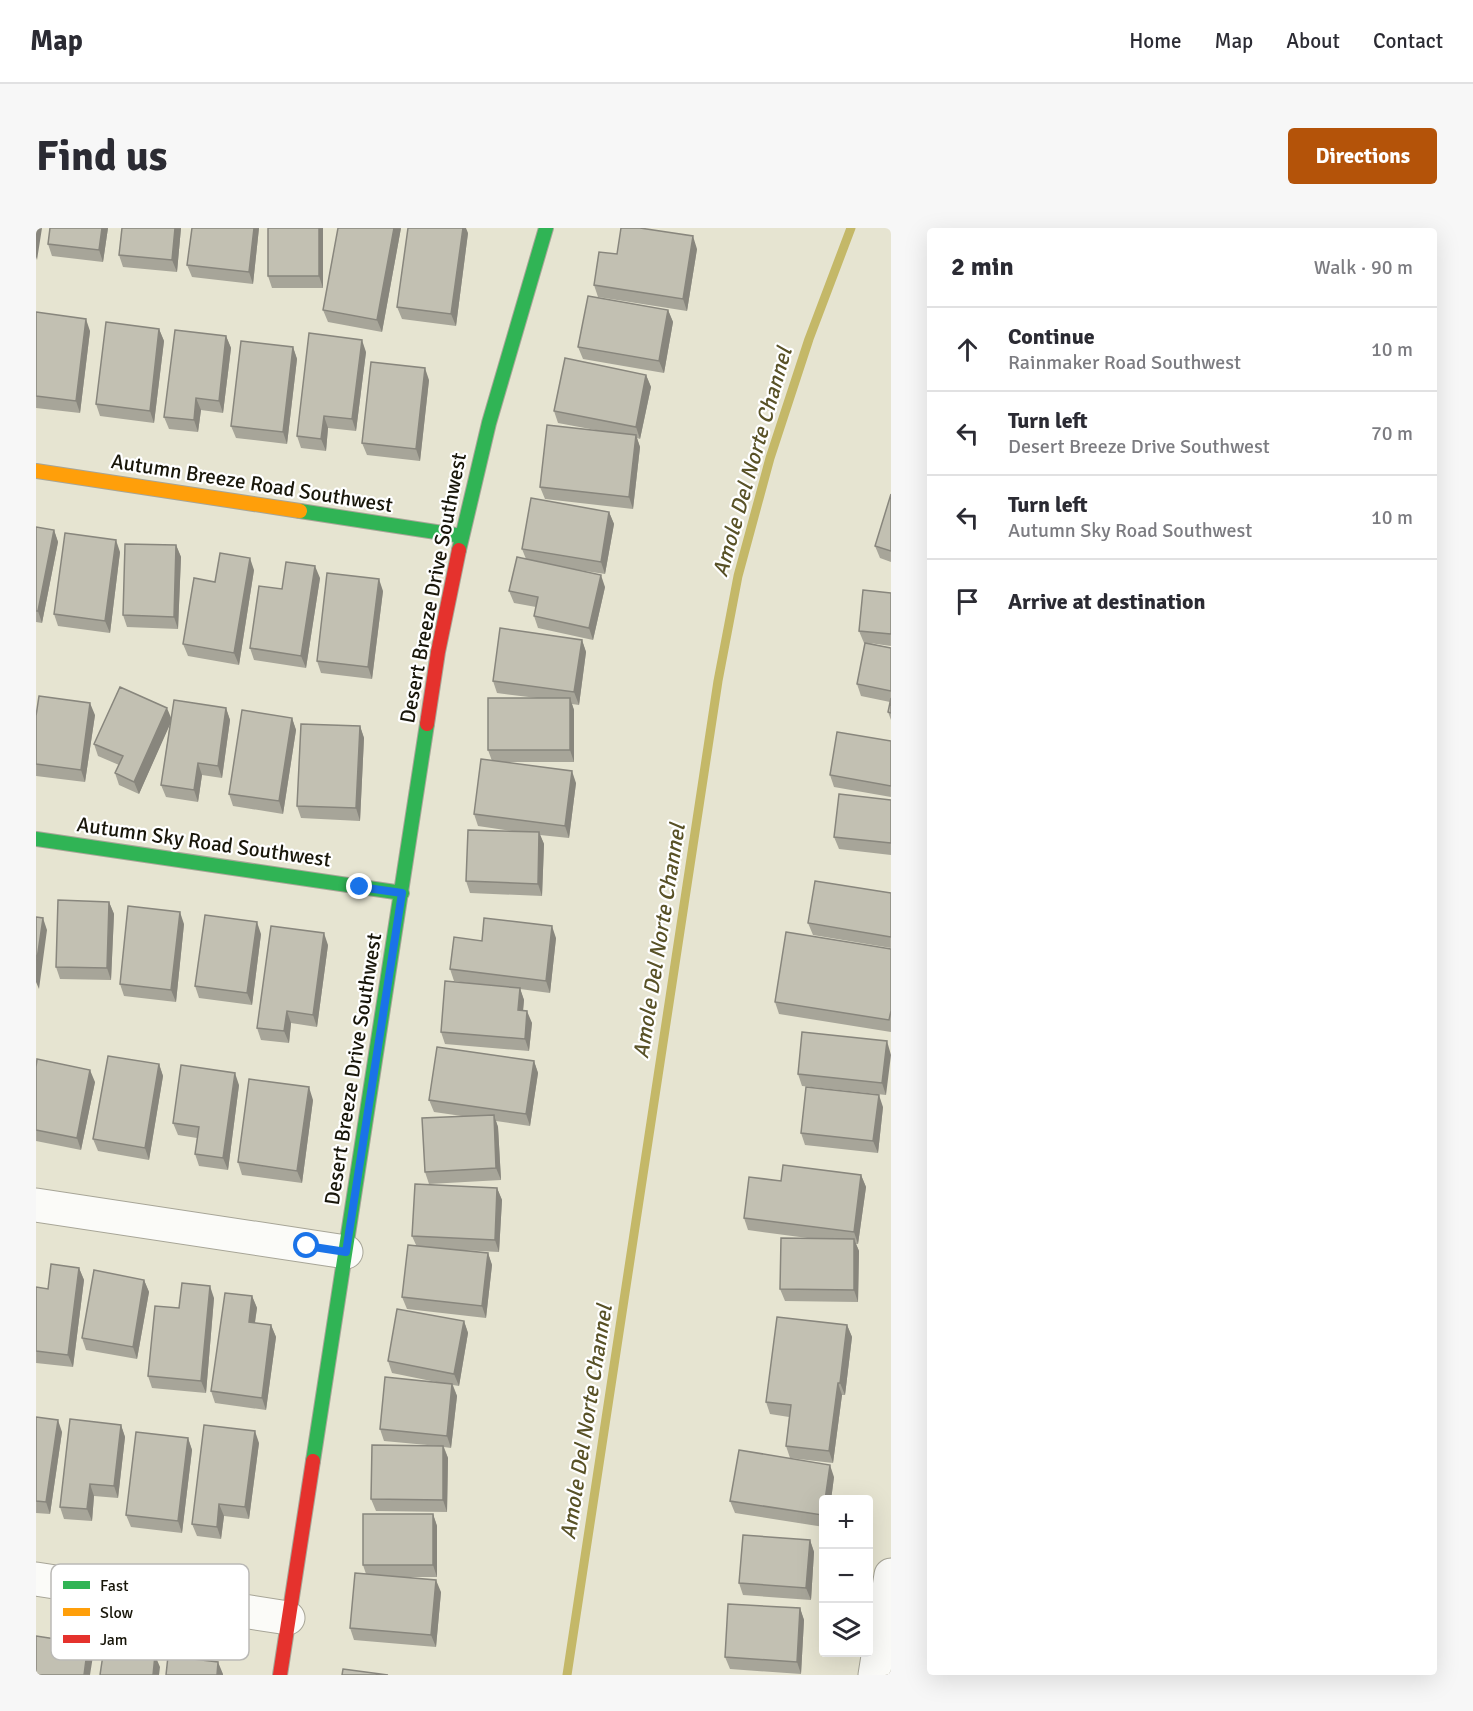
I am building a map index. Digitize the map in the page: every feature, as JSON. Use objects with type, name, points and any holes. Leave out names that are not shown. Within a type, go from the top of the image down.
[{"type":"street","name":"Desert Breeze Drive Southwest","points":[[280,1675],[438,652],[489,423],[546,228]]},
{"type":"street","name":"Autumn Breeze Road Southwest","points":[[36,471],[462,536]]},
{"type":"street","name":"Autumn Sky Road Southwest","points":[[36,839],[402,893]]},
{"type":"street","points":[[36,1205],[346,1252]]},
{"type":"street","points":[[875,1675],[891,1575]]},
{"type":"street","points":[[36,1579],[51,1581]]},
{"type":"street","points":[[249,1612],[288,1618]]},
{"type":"building","points":[[50,228],[102,228],[99,250],[48,244]]},
{"type":"building","points":[[122,228],[175,228],[172,260],[119,255]]},
{"type":"building","points":[[192,228],[254,228],[249,272],[187,265]]},
{"type":"building","points":[[268,228],[319,228],[319,276],[268,276]]},
{"type":"building","points":[[338,228],[394,228],[377,320],[323,310]]},
{"type":"building","points":[[408,228],[463,228],[451,314],[397,307]]},
{"type":"building","points":[[621,228],[640,228],[693,236],[683,299],[594,285],[599,252],[617,254]]},
{"type":"building","points":[[588,296],[668,310],[659,361],[578,347]]},
{"type":"building","points":[[36,312],[86,319],[76,401],[36,396]]},
{"type":"building","points":[[106,322],[159,329],[150,411],[96,404]]},
{"type":"building","points":[[175,330],[226,336],[219,401],[196,398],[194,420],[164,417]]},
{"type":"building","points":[[309,333],[362,340],[352,419],[324,416],[321,439],[297,436]]},
{"type":"building","points":[[241,341],[293,347],[283,432],[231,426]]},
{"type":"building","points":[[565,358],[646,375],[636,427],[554,411]]},
{"type":"building","points":[[371,362],[425,368],[416,449],[362,443]]},
{"type":"building","points":[[547,425],[636,435],[629,497],[540,487]]},
{"type":"building","points":[[891,494],[891,551],[875,546]]},
{"type":"building","points":[[531,498],[609,512],[601,562],[522,549]]},
{"type":"building","points":[[36,527],[54,530],[38,611],[36,611]]},
{"type":"building","points":[[65,533],[116,540],[105,621],[54,614]]},
{"type":"building","points":[[125,544],[176,545],[174,617],[123,615]]},
{"type":"building","points":[[220,553],[250,558],[234,653],[183,644],[194,578],[215,582]]},
{"type":"building","points":[[517,557],[601,575],[589,628],[534,616],[538,597],[509,591]]},
{"type":"building","points":[[286,562],[315,566],[301,656],[250,648],[259,586],[282,589]]},
{"type":"building","points":[[327,573],[379,579],[368,667],[317,661]]},
{"type":"building","points":[[863,590],[891,593],[891,634],[859,631]]},
{"type":"building","points":[[500,628],[582,640],[574,692],[493,681]]},
{"type":"building","points":[[865,643],[891,648],[891,691],[857,684]]},
{"type":"building","points":[[120,687],[167,708],[134,782],[115,773],[123,756],[94,744]]},
{"type":"building","points":[[39,696],[90,703],[81,770],[36,764],[36,716]]},
{"type":"building","points":[[488,698],[570,698],[570,750],[488,750]]},
{"type":"building","points":[[174,700],[226,708],[218,766],[198,763],[194,790],[161,785]]},
{"type":"building","points":[[242,710],[292,718],[279,801],[229,794]]},
{"type":"building","points":[[301,724],[360,726],[356,808],[297,806]]},
{"type":"building","points":[[837,732],[891,741],[891,786],[830,775]]},
{"type":"building","points":[[481,759],[572,771],[565,826],[474,814]]},
{"type":"building","points":[[839,794],[891,800],[891,843],[834,837]]},
{"type":"building","points":[[468,830],[539,832],[538,884],[466,881]]},
{"type":"building","points":[[815,881],[891,893],[891,937],[808,923]]},
{"type":"building","points":[[58,900],[109,902],[107,968],[56,967]]},
{"type":"building","points":[[128,906],[180,912],[171,990],[120,984]]},
{"type":"building","points":[[205,915],[257,922],[247,993],[195,986]]},
{"type":"building","points":[[36,917],[43,918],[36,966]]},
{"type":"building","points":[[484,918],[552,926],[546,981],[450,969],[454,937],[482,941]]},
{"type":"building","points":[[271,926],[324,933],[313,1015],[287,1011],[284,1031],[257,1028]]},
{"type":"building","points":[[786,932],[891,949],[889,1020],[775,1002]]},
{"type":"building","points":[[445,981],[520,988],[518,1010],[527,1011],[525,1039],[441,1032]]},
{"type":"building","points":[[802,1032],[887,1041],[882,1083],[798,1074]]},
{"type":"building","points":[[437,1047],[534,1061],[526,1114],[429,1100]]},
{"type":"building","points":[[108,1056],[159,1064],[145,1148],[93,1139]]},
{"type":"building","points":[[37,1059],[90,1070],[77,1138],[36,1130]]},
{"type":"building","points":[[181,1065],[235,1073],[223,1158],[195,1154],[199,1127],[173,1123]]},
{"type":"building","points":[[249,1079],[309,1087],[297,1171],[238,1162]]},
{"type":"building","points":[[806,1087],[879,1095],[873,1141],[801,1133]]},
{"type":"building","points":[[494,1115],[496,1168],[425,1172],[422,1118]]},
{"type":"building","points":[[783,1165],[861,1175],[854,1232],[744,1218],[749,1177],[781,1181]]},
{"type":"building","points":[[415,1184],[497,1188],[495,1240],[412,1236]]},
{"type":"building","points":[[781,1238],[854,1239],[854,1290],[780,1289]]},
{"type":"building","points":[[408,1245],[488,1253],[482,1306],[402,1297]]},
{"type":"building","points":[[51,1264],[79,1268],[68,1355],[36,1351],[36,1287],[48,1289]]},
{"type":"building","points":[[94,1270],[144,1280],[133,1347],[82,1338]]},
{"type":"building","points":[[182,1283],[210,1286],[201,1381],[148,1376],[155,1306],[179,1308]]},
{"type":"building","points":[[225,1293],[252,1296],[249,1322],[271,1325],[262,1398],[211,1391]]},
{"type":"building","points":[[397,1309],[464,1321],[454,1374],[388,1361]]},
{"type":"building","points":[[777,1317],[847,1325],[829,1451],[786,1446],[791,1405],[766,1402]]},
{"type":"building","points":[[385,1377],[452,1384],[447,1436],[380,1429]]},
{"type":"building","points":[[36,1417],[58,1420],[46,1502],[36,1501]]},
{"type":"building","points":[[70,1419],[121,1425],[114,1486],[90,1484],[87,1509],[60,1507]]},
{"type":"building","points":[[204,1425],[255,1431],[245,1507],[219,1504],[217,1527],[192,1524]]},
{"type":"building","points":[[136,1432],[188,1438],[178,1521],[126,1515]]},
{"type":"building","points":[[372,1445],[443,1446],[443,1500],[371,1499]]},
{"type":"building","points":[[739,1450],[830,1465],[826,1495],[819,1495],[819,1515],[730,1501]]},
{"type":"building","points":[[363,1514],[433,1514],[433,1565],[363,1565]]},
{"type":"building","points":[[743,1535],[810,1540],[806,1588],[739,1583]]},
{"type":"building","points":[[355,1573],[436,1580],[431,1635],[350,1628]]},
{"type":"building","points":[[728,1604],[800,1608],[797,1662],[725,1657]]},
{"type":"building","points":[[36,1636],[51,1638],[51,1660],[86,1660],[84,1675],[36,1675]]},
{"type":"building","points":[[102,1660],[154,1660],[153,1675],[100,1675]]},
{"type":"building","points":[[168,1660],[218,1662],[217,1675],[166,1675]]},
{"type":"building","points":[[343,1669],[388,1675],[342,1675]]},
{"type":"waterway","name":"Amole Del Norte Channel","points":[[567,1675],[718,681],[738,576],[770,458],[809,339],[851,228]]},
{"type":"traffic: fast","points":[[459,550],[489,423],[546,228]]},
{"type":"traffic: fast","points":[[300,511],[462,536]]},
{"type":"traffic: fast","points":[[313,1461],[427,724]]},
{"type":"traffic: fast","points":[[36,839],[402,893]]},
{"type":"traffic: slow","points":[[36,471],[300,511]]},
{"type":"traffic: jam","points":[[427,724],[438,652],[459,550]]},
{"type":"traffic: jam","points":[[280,1675],[313,1461]]},
{"type":"route","points":[[307,1246],[346,1252],[402,893],[360,887]]}]
